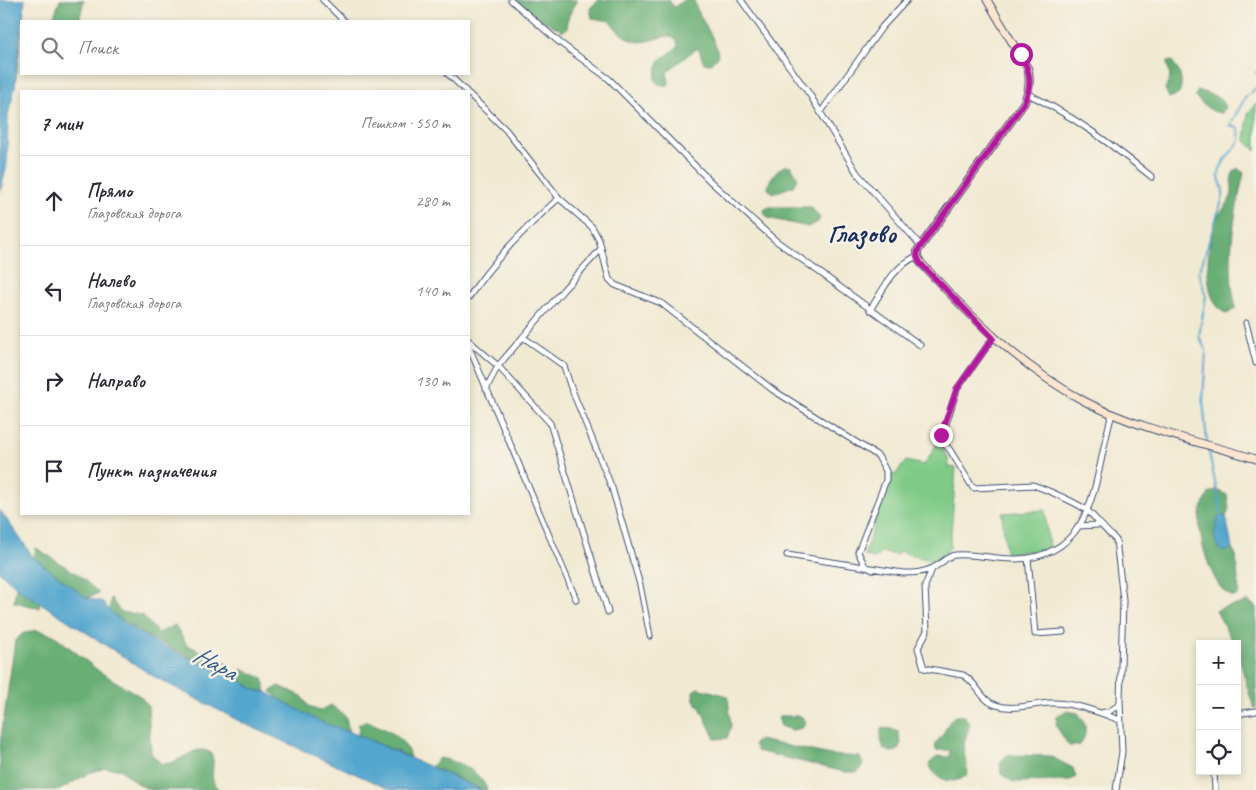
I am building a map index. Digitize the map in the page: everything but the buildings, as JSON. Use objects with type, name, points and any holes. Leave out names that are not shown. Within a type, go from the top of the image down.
[{"type":"street","points":[[323,0],[343,20]]},
{"type":"street","points":[[511,0],[560,42],[609,78],[711,182],[775,240],[920,345]]},
{"type":"street","points":[[741,0],[821,112],[857,173],[921,246]]},
{"type":"street","points":[[821,112],[882,28],[907,0]]},
{"type":"street","points":[[870,310],[893,273],[904,262],[917,256],[921,246],[1020,109],[1028,94],[1030,82],[1028,69],[987,0]]},
{"type":"street","points":[[449,75],[465,90]]},
{"type":"street","points":[[1028,94],[1070,116],[1152,176]]},
{"type":"street","points":[[470,95],[501,125],[559,198],[592,227],[601,249],[609,279],[615,285],[661,303],[773,390],[878,456],[886,470],[886,480],[858,552],[861,561],[872,570]]},
{"type":"street","points":[[470,295],[486,271],[528,225],[559,198]]},
{"type":"street","points":[[486,388],[498,366],[601,249]]},
{"type":"street","points":[[917,256],[920,263],[993,338],[1052,382],[1112,414],[1256,459]]},
{"type":"street","points":[[1246,323],[1256,363]]},
{"type":"street","points":[[523,336],[564,366],[618,506],[640,585],[650,636]]},
{"type":"street","points":[[993,338],[957,389],[941,435],[943,444],[950,450],[973,488],[1033,485],[1088,511],[1099,525],[1116,540],[1122,592],[1120,704],[1122,752],[1116,790]]},
{"type":"street","points":[[470,341],[498,366],[550,423],[608,612]]},
{"type":"street","points":[[470,349],[576,599]]},
{"type":"street","points":[[787,555],[872,570],[919,573],[932,569],[954,555],[987,558],[1028,558],[1048,554],[1068,541],[1088,511],[1112,414]]},
{"type":"street","points":[[1078,526],[1099,525]]},
{"type":"street","points":[[1028,558],[1036,634],[1063,632]]},
{"type":"street","points":[[932,569],[925,586],[924,601],[927,631],[918,648],[924,668],[968,677],[988,702],[997,706],[1013,708],[1062,704],[1120,720]]},
{"type":"street","points":[[1100,713],[1110,711],[1120,704]]},
{"type":"street","points":[[1241,713],[1256,711]]},
{"type":"street","points":[[1214,775],[1215,790]]},
{"type":"green space","points":[[60,0],[84,0],[79,20],[52,20]]},
{"type":"green space","points":[[516,0],[578,0],[569,15],[567,28],[563,31],[528,10]]},
{"type":"green space","points":[[599,0],[669,0],[674,7],[684,0],[694,0],[715,42],[718,56],[710,64],[704,63],[699,49],[694,50],[667,72],[669,83],[667,86],[658,84],[655,78],[659,61],[678,47],[677,41],[671,37],[640,42],[631,40],[621,34],[610,21],[592,18],[590,8]]},
{"type":"green space","points":[[1172,61],[1179,72],[1181,85],[1179,94],[1169,98],[1165,89],[1170,77],[1167,62]]},
{"type":"green space","points":[[1198,90],[1220,98],[1225,107],[1222,113],[1211,110],[1195,97]]},
{"type":"green space","points":[[1256,103],[1256,151],[1245,140],[1248,114]]},
{"type":"green space","points":[[784,166],[791,166],[798,178],[793,186],[774,193],[768,189],[769,182],[775,173]]},
{"type":"green space","points":[[1237,168],[1244,173],[1232,240],[1231,274],[1236,308],[1227,314],[1218,307],[1212,297],[1209,284],[1209,253],[1214,226],[1218,216],[1231,197],[1231,180]]},
{"type":"green space","points":[[770,207],[811,207],[820,218],[818,222],[808,227],[768,218],[764,212],[765,209]]},
{"type":"green space","points":[[938,442],[948,457],[949,467],[956,468],[950,547],[944,556],[935,562],[898,551],[897,555],[881,552],[876,558],[864,556],[890,474],[895,475],[906,461],[924,465]]},
{"type":"green space","points":[[1216,490],[1227,495],[1229,509],[1226,517],[1222,515],[1227,551],[1232,548],[1236,555],[1239,593],[1235,597],[1227,594],[1213,575],[1201,535],[1199,523],[1201,511],[1209,493]]},
{"type":"green space","points":[[1045,510],[1049,548],[1006,553],[1002,513]]},
{"type":"green space","points":[[36,548],[79,575],[99,593],[87,598],[34,558]]},
{"type":"green space","points":[[16,587],[41,603],[40,608],[14,602]]},
{"type":"green space","points":[[111,598],[120,612],[142,615],[158,633],[175,625],[187,645],[227,663],[222,673],[141,633],[109,611]]},
{"type":"green space","points":[[1248,601],[1256,607],[1256,708],[1254,708],[1250,696],[1241,662],[1241,640],[1232,640],[1216,611]]},
{"type":"green space","points":[[36,630],[54,635],[100,672],[140,696],[148,706],[151,753],[161,764],[175,761],[199,750],[211,753],[213,758],[213,778],[220,790],[150,790],[136,783],[120,769],[105,768],[89,773],[60,790],[0,790],[0,745],[15,641],[22,634]]},
{"type":"green space","points":[[241,669],[263,678],[266,692],[257,692],[238,678]]},
{"type":"green space","points":[[279,686],[302,696],[309,707],[320,711],[331,705],[346,717],[349,732],[307,716],[287,705],[271,691]]},
{"type":"green space","points":[[698,688],[728,696],[731,727],[727,738],[715,739],[701,709],[694,700],[693,691]]},
{"type":"green space","points":[[1066,711],[1078,713],[1083,721],[1085,732],[1080,745],[1069,746],[1056,726],[1057,716]]},
{"type":"green space","points":[[781,716],[801,716],[806,723],[802,728],[792,730],[781,726],[778,718]]},
{"type":"green space","points":[[955,716],[964,716],[970,724],[963,746],[968,774],[963,778],[952,781],[941,778],[932,770],[929,764],[938,756],[950,757],[950,750],[936,750],[935,743]]},
{"type":"green space","points":[[367,721],[399,738],[404,743],[410,757],[358,735],[359,724]]},
{"type":"green space","points":[[881,728],[898,732],[901,743],[897,751],[891,752],[884,749],[881,741]]},
{"type":"green space","points":[[759,740],[831,755],[860,757],[863,765],[858,772],[845,772],[757,751],[754,744]]},
{"type":"green space","points":[[1007,755],[1050,756],[1073,768],[1076,777],[1069,781],[1013,782],[1001,774],[1000,762]]},
{"type":"green space","points":[[439,758],[461,764],[474,772],[480,777],[487,790],[482,790],[431,766]]},
{"type":"water","points":[[0,0],[25,0],[23,20],[20,20],[20,44],[15,87],[8,115],[7,164],[0,193]]},
{"type":"water","points":[[0,510],[34,558],[87,598],[103,602],[125,624],[157,643],[222,673],[229,674],[254,689],[266,692],[319,721],[358,735],[482,790],[391,790],[243,723],[153,676],[16,587],[0,572]]},
{"type":"water","points":[[1222,515],[1226,517],[1232,548],[1227,551],[1221,551],[1214,537],[1218,517]]},
{"type":"waterway","points":[[1207,443],[1203,400],[1206,351],[1199,336],[1206,296],[1199,273],[1223,197],[1223,189],[1219,178],[1220,169],[1226,158],[1240,141],[1239,129],[1230,125],[1245,98],[1256,88]]},
{"type":"waterway","points":[[1208,448],[1222,515]]},
{"type":"district","name":"Глазово","points":[[862,233]]},
{"type":"route","points":[[941,435],[957,389],[993,338],[920,263],[917,256],[918,250],[1024,103],[1028,94],[1030,76],[1021,54]]},
{"type":"water label","name":"Нара","points":[[215,663]]}]
